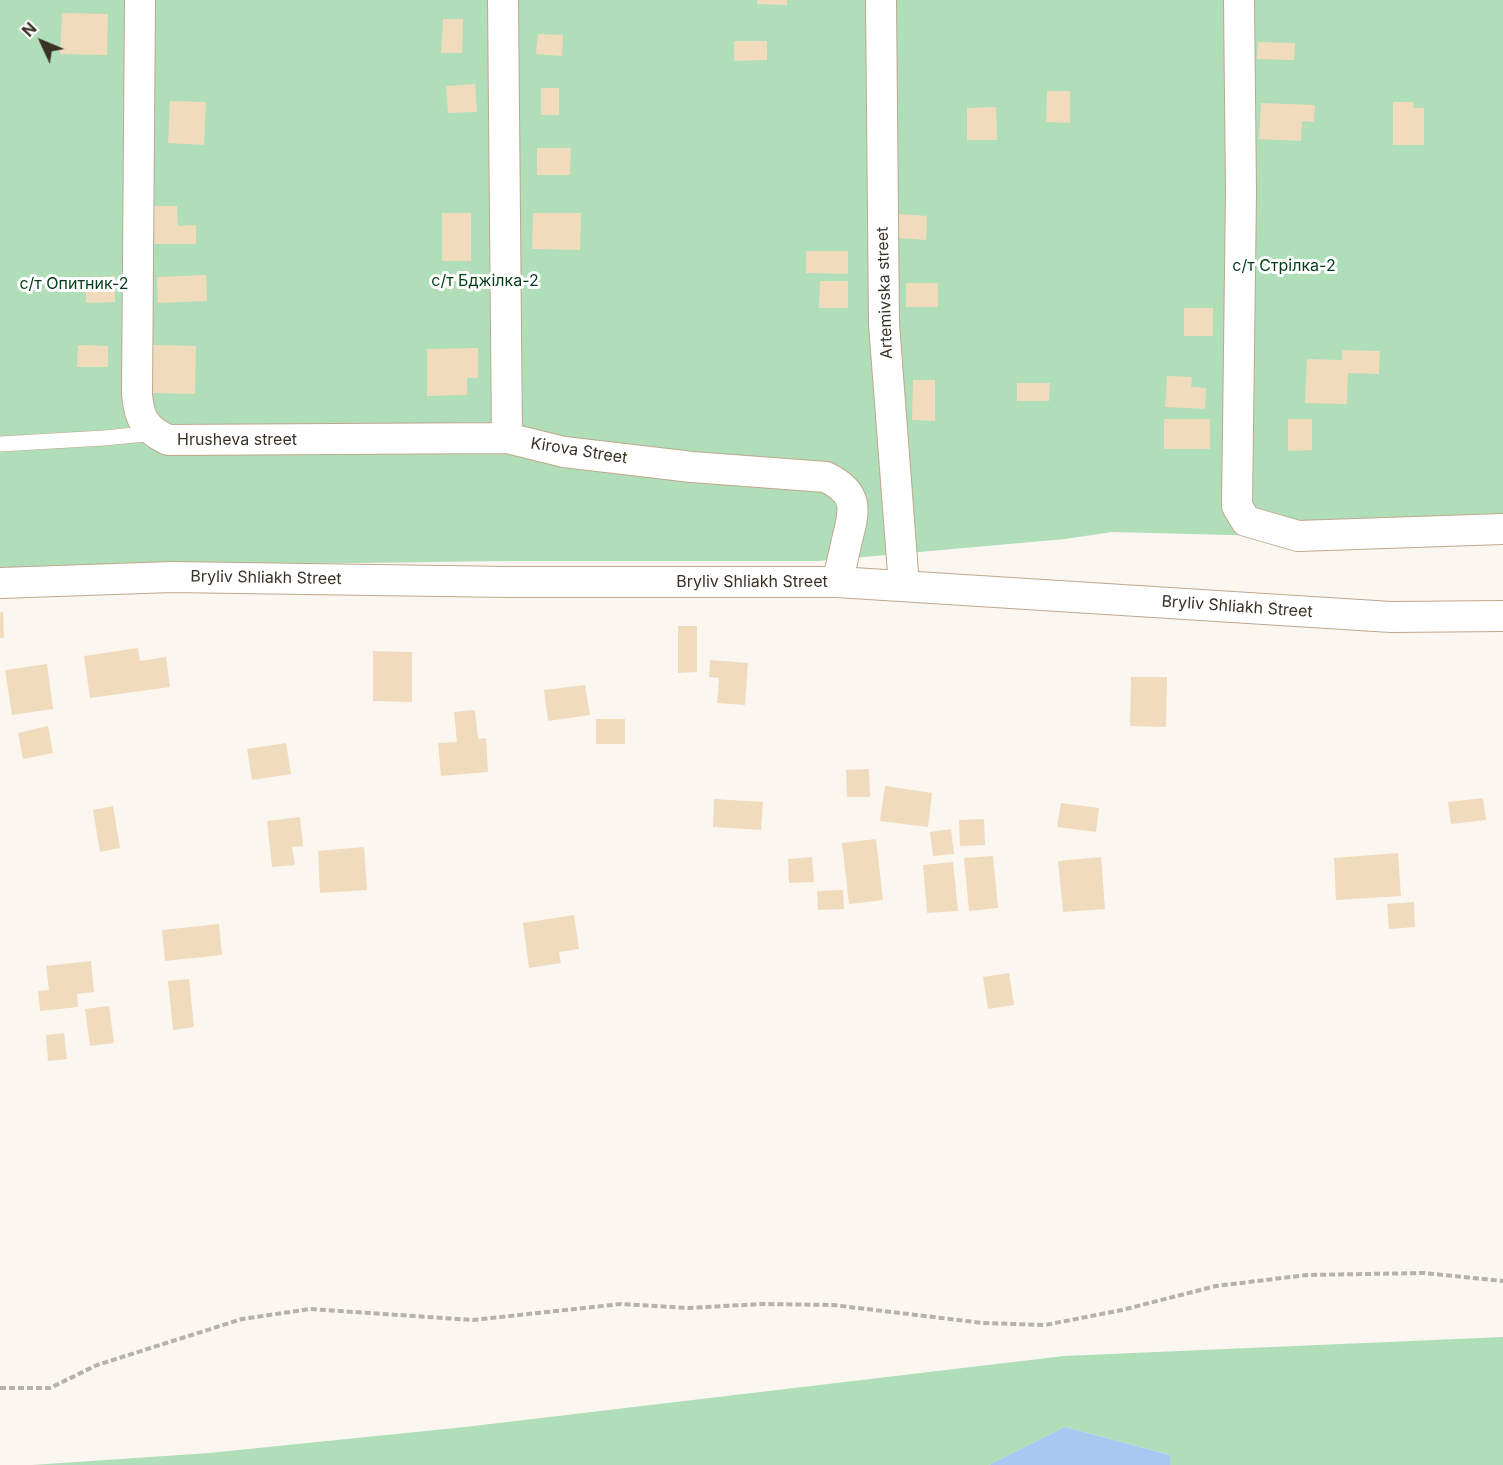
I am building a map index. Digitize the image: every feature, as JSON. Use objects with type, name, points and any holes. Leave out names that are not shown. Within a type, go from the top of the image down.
[{"type":"street","name":"Hrusheva street","points":[[140,0],[137,394],[138,409],[154,433],[168,440],[507,438]]},
{"type":"street","name":"Kirova Street","points":[[503,0],[507,438],[564,452],[692,467],[826,477],[846,491],[853,508],[837,582]]},
{"type":"street","name":"Artemivska street","points":[[881,0],[884,324],[904,586]]},
{"type":"street","points":[[1239,0],[1241,192],[1237,506],[1246,521],[1298,536],[1503,529]]},
{"type":"street","name":"Bryliv Shliakh Street","points":[[0,583],[172,577],[509,582],[837,582],[1391,617],[1503,616]]},
{"type":"lane","points":[[0,444],[154,433]]},
{"type":"path","points":[[0,1389],[50,1388],[97,1365],[242,1319],[309,1309],[473,1320],[621,1304],[689,1308],[762,1304],[833,1305],[983,1323],[1045,1325],[1122,1310],[1216,1286],[1307,1275],[1424,1273],[1503,1281]]},
{"type":"green space","name":"с/т Бджілка-2","points":[[0,0],[1503,0],[1503,542],[1112,532],[1065,539],[819,561],[508,561],[0,570]]},
{"type":"green space","points":[[1503,1337],[1503,1465],[1170,1465],[1170,1455],[1065,1427],[989,1465],[32,1465],[209,1453],[465,1427],[1064,1356]]},
{"type":"water","points":[[1065,1427],[1170,1455],[1170,1465],[989,1465]]},
{"type":"building","points":[[757,0],[787,0],[787,5],[757,4]]},
{"type":"building","points":[[62,13],[108,14],[107,55],[60,54]]},
{"type":"building","points":[[443,19],[463,19],[462,53],[441,53]]},
{"type":"building","points":[[538,34],[563,35],[562,56],[536,54]]},
{"type":"building","points":[[734,41],[767,41],[767,60],[734,61]]},
{"type":"building","points":[[1258,42],[1295,43],[1294,60],[1257,59]]},
{"type":"building","points":[[475,84],[477,112],[448,113],[446,86]]},
{"type":"building","points":[[541,88],[559,88],[559,115],[541,115]]},
{"type":"building","points":[[1047,91],[1070,91],[1070,123],[1046,122]]},
{"type":"building","points":[[170,101],[206,102],[204,145],[168,143]]},
{"type":"building","points":[[1393,102],[1413,102],[1414,108],[1424,108],[1424,145],[1393,145]]},
{"type":"building","points":[[1261,103],[1315,105],[1314,122],[1302,121],[1301,141],[1259,139]]},
{"type":"building","points":[[996,107],[997,140],[967,140],[967,108]]},
{"type":"building","points":[[537,148],[571,148],[570,175],[537,175]]},
{"type":"building","points":[[151,206],[177,206],[178,226],[196,225],[196,244],[151,244]]},
{"type":"building","points":[[442,213],[471,213],[471,261],[442,261]]},
{"type":"building","points":[[533,213],[581,213],[580,250],[532,249]]},
{"type":"building","points":[[899,214],[927,216],[926,240],[898,238]]},
{"type":"building","points":[[806,251],[848,251],[848,274],[806,273]]},
{"type":"building","points":[[206,275],[207,301],[158,303],[157,277]]},
{"type":"building","points":[[115,276],[115,302],[86,303],[85,278]]},
{"type":"building","points":[[820,281],[848,281],[848,308],[819,308]]},
{"type":"building","points":[[906,283],[938,283],[938,307],[906,307]]},
{"type":"building","points":[[1184,308],[1213,308],[1213,336],[1184,336]]},
{"type":"building","points":[[78,345],[108,346],[108,367],[77,367]]},
{"type":"building","points":[[152,345],[196,346],[195,394],[151,393]]},
{"type":"building","points":[[478,348],[478,378],[467,378],[467,395],[427,396],[427,349]]},
{"type":"building","points":[[1342,350],[1380,351],[1379,374],[1348,373],[1347,404],[1305,403],[1307,359],[1342,360]]},
{"type":"building","points":[[1167,376],[1192,377],[1191,387],[1206,388],[1205,409],[1165,407]]},
{"type":"building","points":[[913,380],[935,380],[935,421],[912,420]]},
{"type":"building","points":[[1017,383],[1050,383],[1049,401],[1017,401]]},
{"type":"building","points":[[1164,419],[1210,419],[1210,449],[1164,449]]},
{"type":"building","points":[[1288,419],[1312,419],[1312,450],[1288,451]]},
{"type":"building","points":[[0,612],[3,612],[4,638],[0,638]]},
{"type":"building","points":[[678,626],[697,626],[697,672],[678,673]]},
{"type":"building","points":[[138,648],[140,661],[166,657],[170,687],[90,698],[84,656]]},
{"type":"building","points":[[373,651],[412,652],[412,702],[373,701]]},
{"type":"building","points":[[710,660],[748,663],[745,705],[717,703],[719,678],[709,677]]},
{"type":"building","points":[[47,664],[53,709],[12,715],[5,670]]},
{"type":"building","points":[[1131,677],[1167,677],[1166,727],[1130,726]]},
{"type":"building","points":[[585,685],[590,715],[548,721],[544,690]]},
{"type":"building","points":[[475,710],[478,739],[486,738],[488,772],[441,776],[438,743],[457,742],[454,712]]},
{"type":"building","points":[[596,719],[625,719],[625,744],[596,744]]},
{"type":"building","points":[[48,726],[53,753],[23,759],[18,733]]},
{"type":"building","points":[[286,743],[291,774],[252,780],[247,749]]},
{"type":"building","points":[[869,769],[870,797],[847,797],[846,770]]},
{"type":"building","points":[[885,786],[932,793],[928,827],[880,821]]},
{"type":"building","points":[[1483,798],[1486,820],[1451,824],[1448,802]]},
{"type":"building","points":[[714,799],[763,802],[761,830],[713,827]]},
{"type":"building","points":[[1061,803],[1099,808],[1096,832],[1057,827]]},
{"type":"building","points":[[113,806],[120,848],[100,852],[93,810]]},
{"type":"building","points":[[300,817],[303,846],[292,847],[295,865],[272,867],[267,821]]},
{"type":"building","points":[[984,819],[985,845],[960,846],[959,820]]},
{"type":"building","points":[[951,829],[954,854],[933,856],[930,832]]},
{"type":"building","points":[[876,839],[883,900],[849,904],[842,843]]},
{"type":"building","points":[[364,847],[367,890],[320,893],[318,851]]},
{"type":"building","points":[[1398,853],[1401,896],[1336,900],[1334,858]]},
{"type":"building","points":[[993,856],[998,908],[969,911],[964,858]]},
{"type":"building","points":[[812,857],[814,882],[789,883],[788,859]]},
{"type":"building","points":[[1101,857],[1105,909],[1063,912],[1058,861]]},
{"type":"building","points":[[953,862],[958,911],[927,913],[923,865]]},
{"type":"building","points":[[843,890],[844,909],[818,910],[817,891]]},
{"type":"building","points":[[1414,902],[1415,927],[1389,929],[1387,904]]},
{"type":"building","points":[[574,915],[579,949],[559,952],[561,963],[529,968],[523,923]]},
{"type":"building","points":[[219,924],[222,955],[165,961],[162,930]]},
{"type":"building","points":[[91,961],[94,992],[77,994],[78,1007],[40,1011],[38,991],[49,990],[46,966]]},
{"type":"building","points":[[1009,973],[1014,1005],[988,1009],[983,977]]},
{"type":"building","points":[[189,979],[194,1027],[173,1030],[168,981]]},
{"type":"building","points":[[109,1006],[114,1043],[90,1046],[85,1009]]},
{"type":"building","points":[[64,1033],[67,1059],[48,1061],[46,1035]]},
{"type":"park label","name":"с/т Стрілка-2","points":[[1284,266]]},
{"type":"park label","name":"с/т Опитник-2","points":[[74,284]]}]
